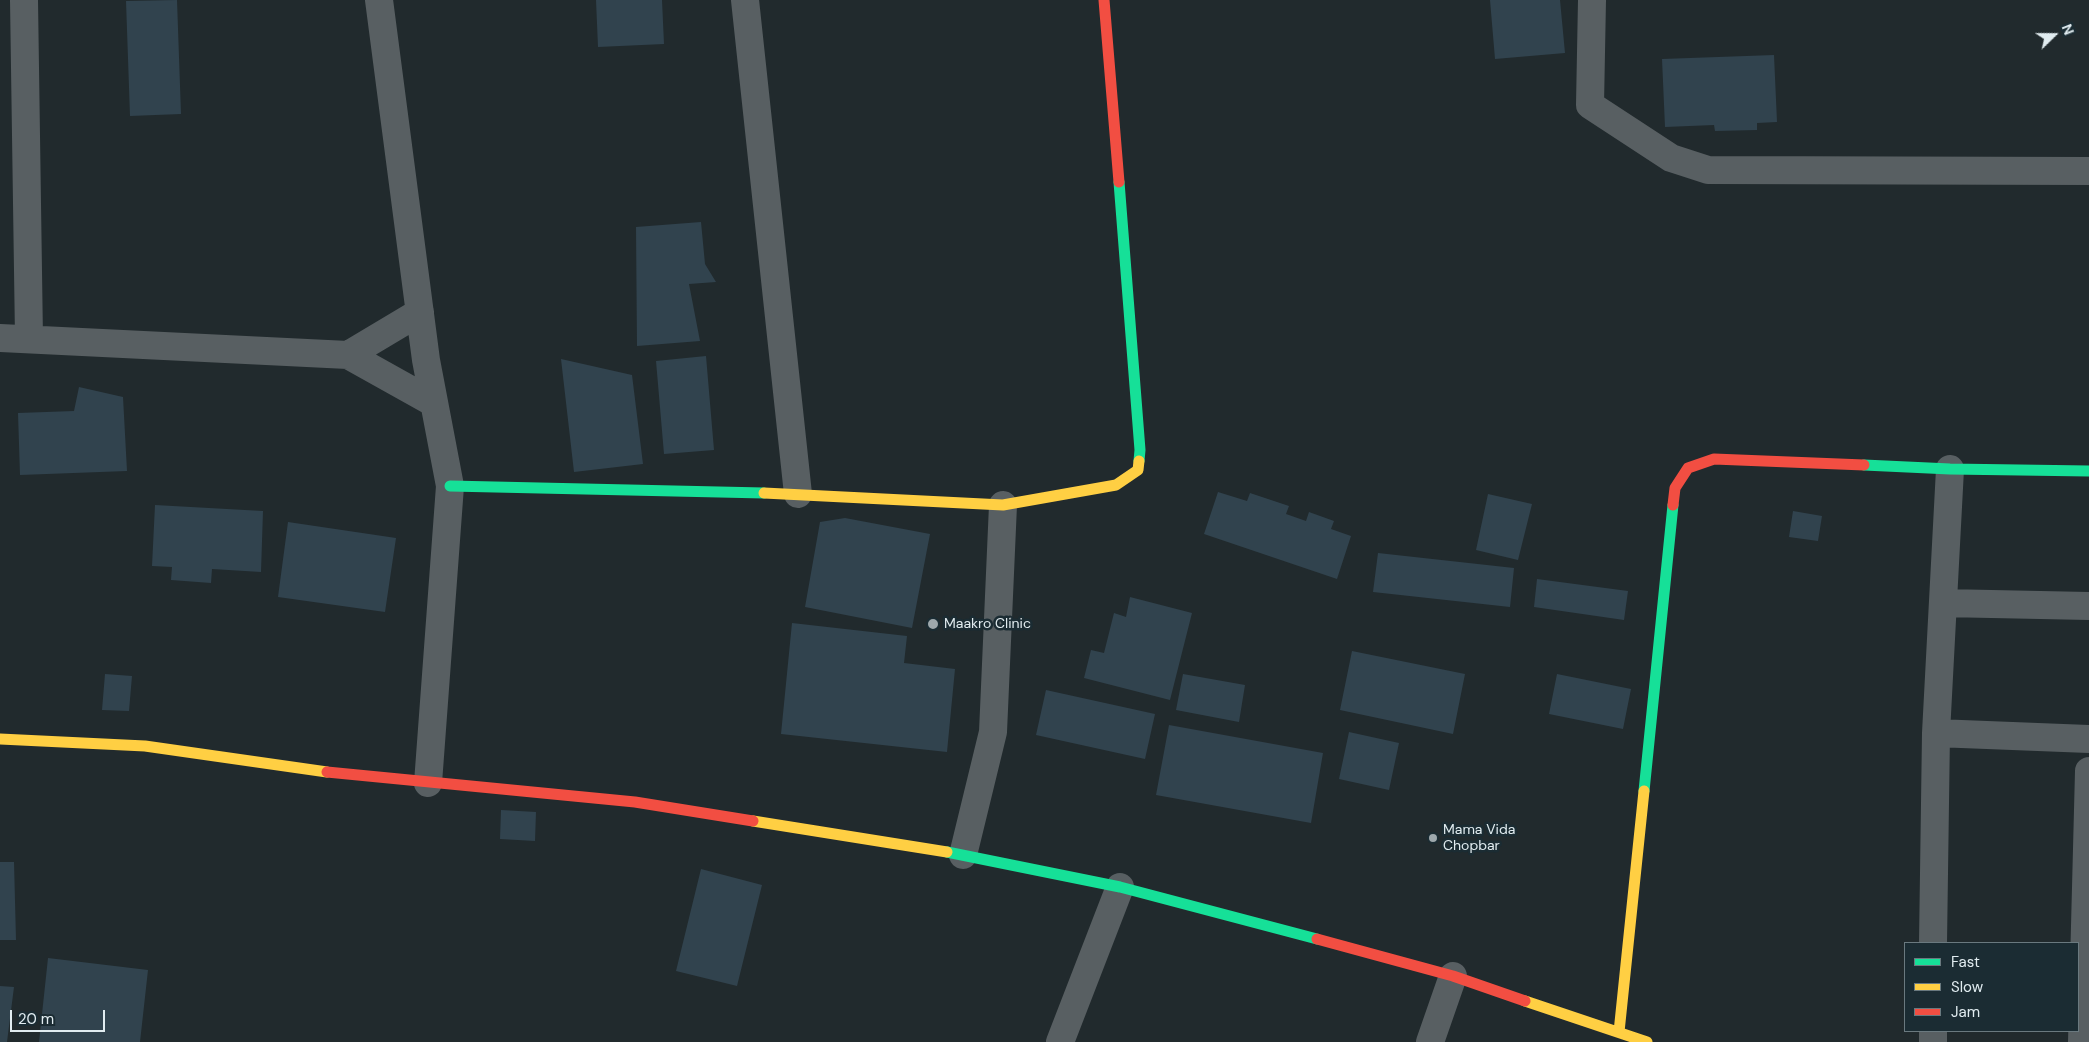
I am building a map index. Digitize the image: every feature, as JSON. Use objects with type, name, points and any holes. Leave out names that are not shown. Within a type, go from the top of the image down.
[{"type":"street","points":[[24,0],[29,338]]},
{"type":"street","points":[[379,0],[426,360],[450,486],[428,783]]},
{"type":"street","points":[[745,0],[798,494]]},
{"type":"street","points":[[450,486],[798,494],[1003,505],[1116,485],[1138,470],[1140,450],[1104,0]]},
{"type":"street","points":[[1592,0],[1590,105],[1671,158],[1708,170],[2089,171]]},
{"type":"street","points":[[348,354],[420,312]]},
{"type":"street","points":[[0,338],[348,354],[434,403]]},
{"type":"street","points":[[1619,1032],[1675,488],[1688,468],[1714,460],[1950,469],[2089,471]]},
{"type":"street","points":[[1933,942],[1936,733],[1950,469]]},
{"type":"street","points":[[963,855],[992,732],[1003,505]]},
{"type":"street","points":[[1943,603],[2089,606]]},
{"type":"street","points":[[1936,733],[2089,739]]},
{"type":"street","points":[[0,739],[145,746],[288,768],[635,802],[963,855],[1120,887],[1454,976],[1647,1042]]},
{"type":"street","points":[[2082,1042],[2089,771]]},
{"type":"street","points":[[1060,1042],[1120,887]]},
{"type":"street","points":[[1430,1042],[1454,976]]},
{"type":"building","points":[[177,0],[181,114],[130,116],[126,1]]},
{"type":"building","points":[[596,0],[662,0],[664,44],[598,47]]},
{"type":"building","points":[[1490,0],[1560,0],[1565,53],[1495,59]]},
{"type":"building","points":[[1774,55],[1777,122],[1757,123],[1757,130],[1715,131],[1714,125],[1665,127],[1662,59]]},
{"type":"building","points":[[701,222],[705,264],[716,282],[689,284],[700,341],[637,346],[636,227]]},
{"type":"building","points":[[706,356],[714,450],[664,454],[656,361]]},
{"type":"building","points":[[561,359],[632,375],[643,464],[574,472]]},
{"type":"building","points":[[79,387],[123,397],[127,471],[20,475],[18,413],[74,411]]},
{"type":"building","points":[[1218,492],[1247,501],[1250,493],[1289,506],[1286,514],[1306,521],[1309,512],[1334,521],[1331,529],[1351,536],[1337,579],[1204,534]]},
{"type":"building","points":[[1488,494],[1532,504],[1518,560],[1476,550]]},
{"type":"building","points":[[155,505],[263,511],[261,572],[212,569],[211,583],[171,580],[172,567],[152,566]]},
{"type":"building","points":[[1793,511],[1822,516],[1818,541],[1789,537]]},
{"type":"building","points":[[845,518],[930,534],[912,628],[805,607],[820,522]]},
{"type":"building","points":[[288,522],[396,538],[385,612],[278,597]]},
{"type":"building","points":[[1378,553],[1514,568],[1510,607],[1373,592]]},
{"type":"building","points":[[1537,579],[1628,591],[1624,620],[1534,607]]},
{"type":"building","points":[[1130,597],[1192,613],[1170,700],[1084,678],[1091,650],[1104,653],[1114,613],[1126,617]]},
{"type":"building","points":[[792,623],[907,636],[904,663],[955,669],[947,752],[781,734]]},
{"type":"building","points":[[1352,651],[1465,674],[1453,734],[1340,710]]},
{"type":"building","points":[[105,674],[132,676],[129,711],[102,710]]},
{"type":"building","points":[[1183,674],[1245,685],[1239,722],[1176,710]]},
{"type":"building","points":[[1557,674],[1631,689],[1623,729],[1549,714]]},
{"type":"building","points":[[1046,690],[1155,714],[1145,759],[1036,735]]},
{"type":"building","points":[[1169,725],[1323,753],[1311,823],[1156,795]]},
{"type":"building","points":[[1349,732],[1399,743],[1389,790],[1339,779]]},
{"type":"building","points":[[501,810],[536,812],[535,841],[500,839]]},
{"type":"building","points":[[0,862],[14,862],[16,940],[0,940]]},
{"type":"building","points":[[701,869],[762,885],[737,986],[676,971]]},
{"type":"building","points":[[48,958],[148,970],[140,1042],[39,1042]]},
{"type":"building","points":[[0,986],[14,987],[7,1042],[0,1042]]},
{"type":"traffic: fast","points":[[1119,182],[1140,450],[1139,461]]},
{"type":"traffic: fast","points":[[1864,465],[1950,469],[2089,471]]},
{"type":"traffic: fast","points":[[450,486],[764,493]]},
{"type":"traffic: fast","points":[[1644,791],[1673,505]]},
{"type":"traffic: fast","points":[[947,852],[1120,887],[1317,939]]},
{"type":"traffic: slow","points":[[764,493],[1003,505],[1116,485],[1138,470],[1139,461]]},
{"type":"traffic: slow","points":[[0,739],[145,746],[327,772]]},
{"type":"traffic: slow","points":[[1619,1032],[1644,791]]},
{"type":"traffic: slow","points":[[753,821],[947,852]]},
{"type":"traffic: slow","points":[[1525,1001],[1647,1042]]},
{"type":"traffic: jam","points":[[1104,0],[1119,182]]},
{"type":"traffic: jam","points":[[1673,505],[1675,488],[1688,468],[1714,459],[1864,465]]},
{"type":"traffic: jam","points":[[327,772],[635,802],[753,821]]},
{"type":"traffic: jam","points":[[1317,939],[1453,976],[1525,1001]]},
{"type":"place","name":"Maakro Clinic","points":[[933,624]]},
{"type":"place","name":"Mama Vida Chopbar","points":[[1433,838]]}]
